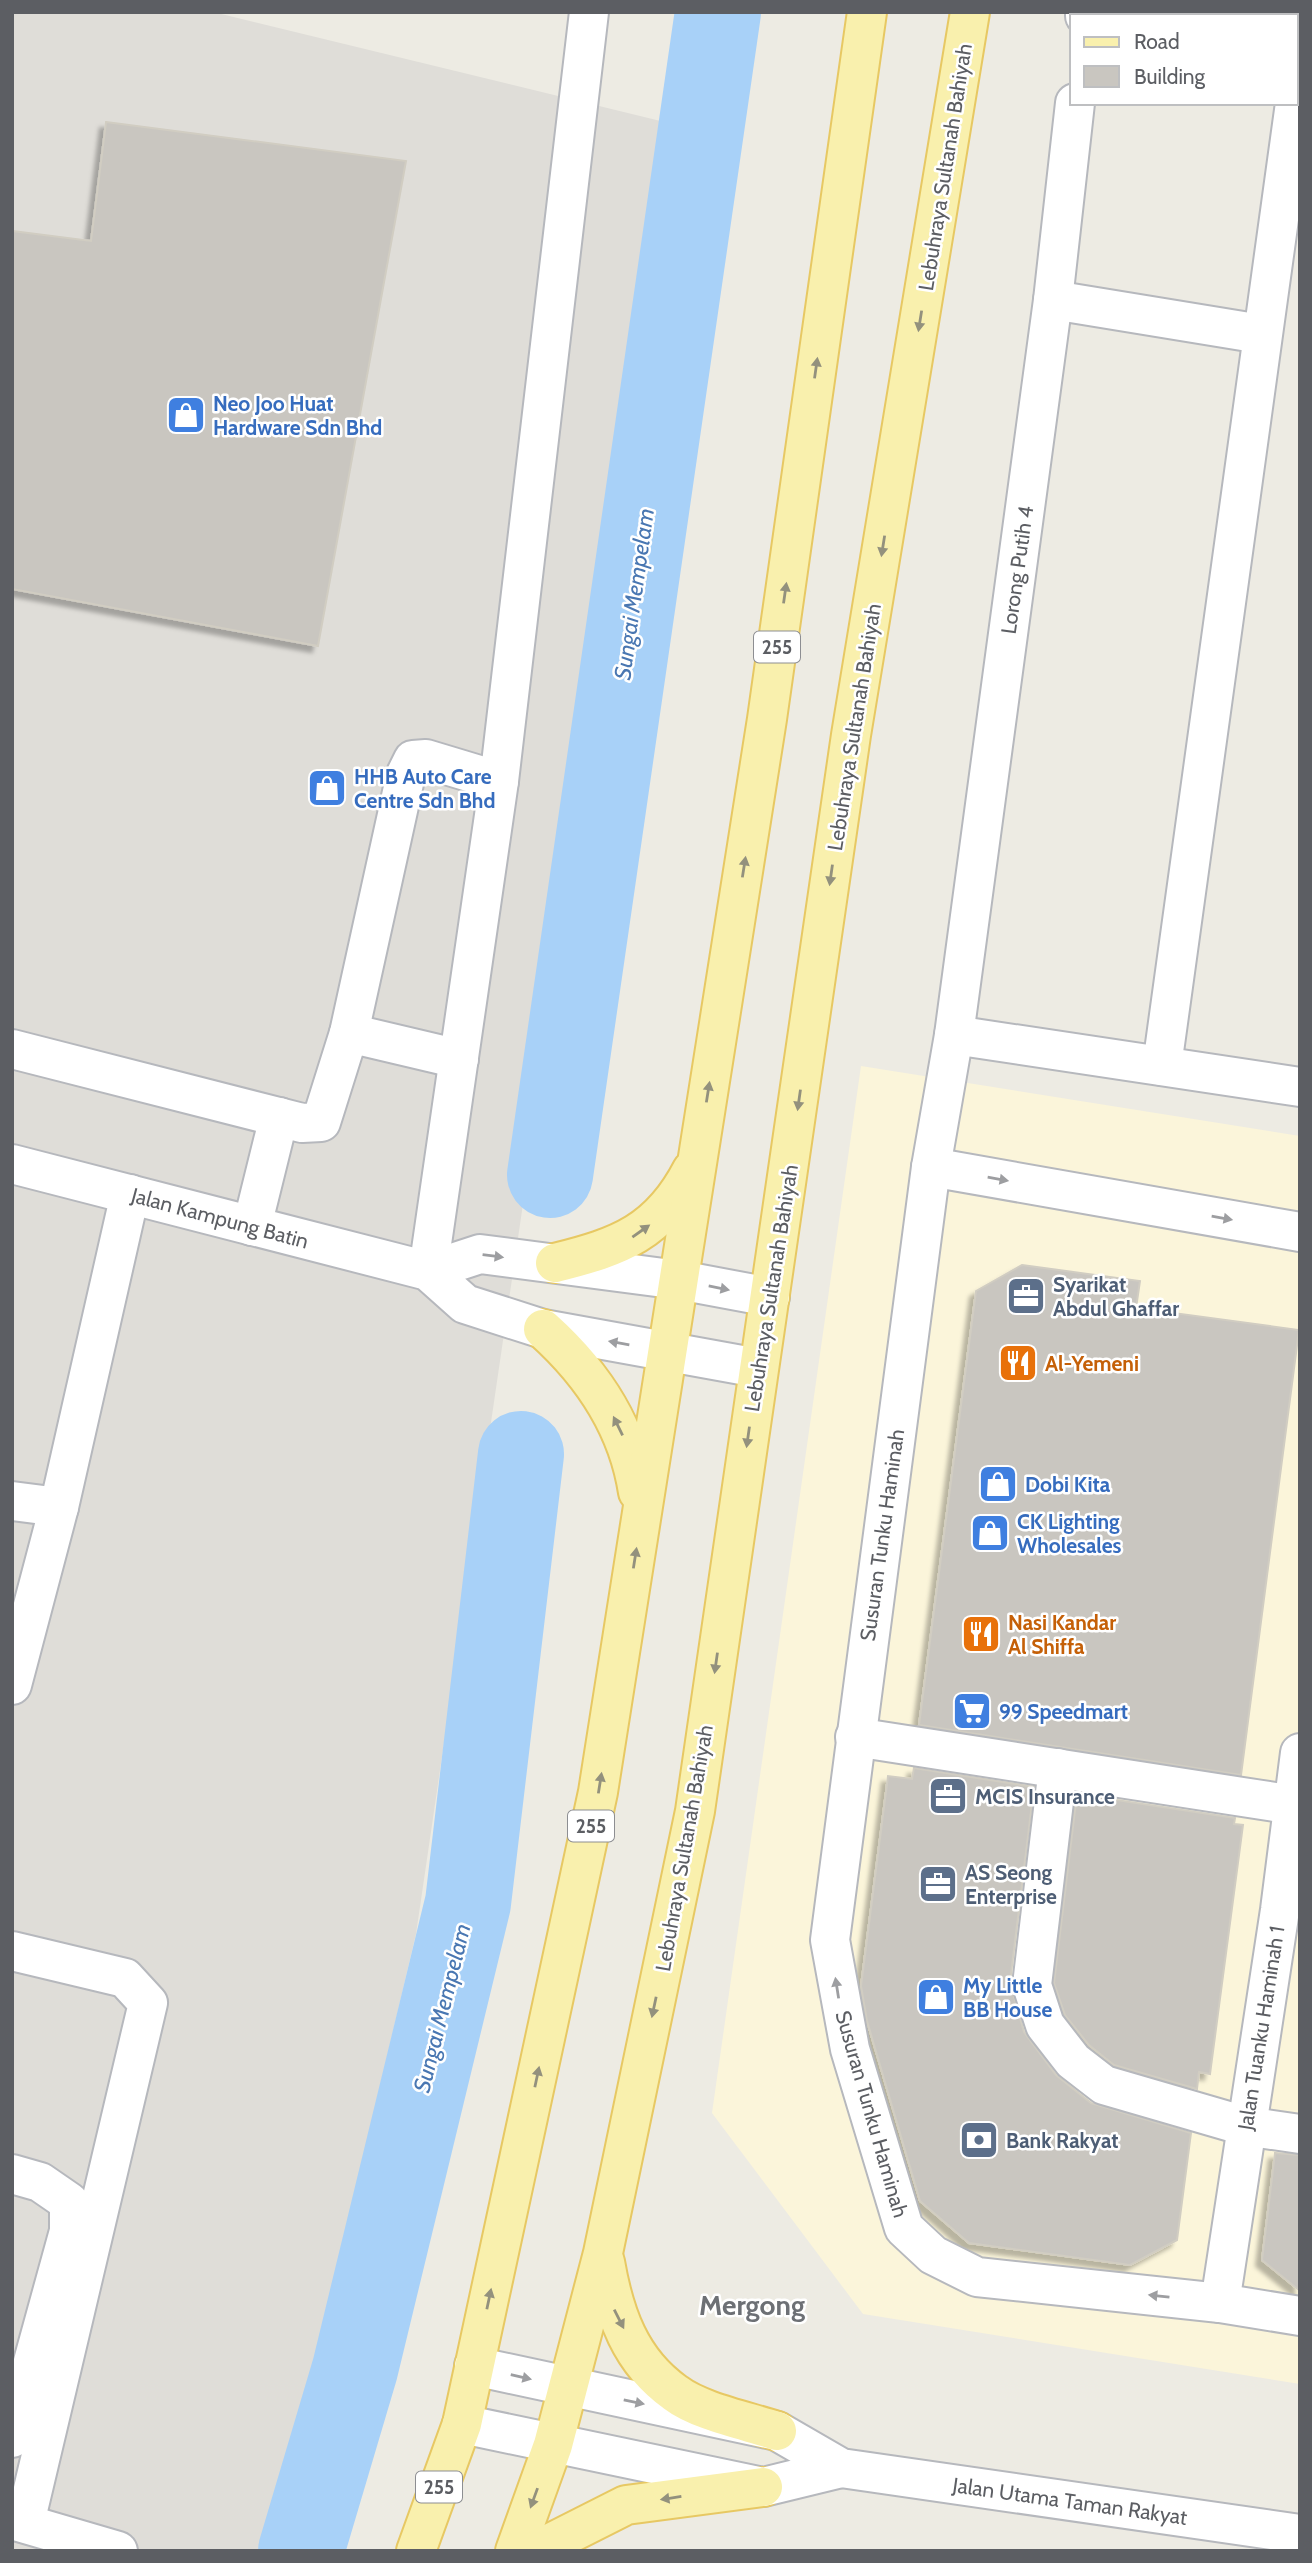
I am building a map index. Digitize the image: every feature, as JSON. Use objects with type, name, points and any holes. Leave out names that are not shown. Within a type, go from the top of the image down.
[{"type":"main road","name":"255","points":[[416,2551],[462,2424],[598,1792],[767,719],[867,12]]},
{"type":"main road","name":"Lebuhraya Sultanah Bahiyah","points":[[515,2551],[553,2445],[603,2253],[695,1811],[854,721],[971,12]]},
{"type":"main road","points":[[555,1263],[617,1246],[644,1231],[680,1193],[692,1170],[700,1145]]},
{"type":"main road","points":[[543,1329],[574,1359],[607,1403],[624,1438],[635,1476],[641,1515]]},
{"type":"main road","points":[[603,2253],[613,2307],[638,2356],[676,2394],[777,2431]]},
{"type":"main road","points":[[535,2551],[626,2505],[763,2487]]},
{"type":"street","points":[[589,12],[499,781],[428,1272],[480,1254],[679,1280],[770,1297]]},
{"type":"street","points":[[1298,94],[1300,73]]},
{"type":"street","name":"Lorong Putih 4","points":[[931,1167],[954,1035],[1053,300],[1075,105]]},
{"type":"street","points":[[1162,1066],[1261,334],[1296,115]]},
{"type":"street","points":[[1053,300],[1261,334]]},
{"type":"street","points":[[12,1049],[302,1123],[321,1122],[349,1033],[406,774],[413,760],[426,760],[499,781]]},
{"type":"street","points":[[349,1033],[459,1059]]},
{"type":"street","points":[[954,1035],[1300,1087]]},
{"type":"street","points":[[252,1226],[279,1117]]},
{"type":"street","name":"Jalan Kampung Batin","points":[[12,1164],[428,1272],[465,1304],[543,1329],[758,1368]]},
{"type":"street","points":[[931,1167],[1300,1232]]},
{"type":"street","name":"Susuran Tunku Haminah","points":[[931,1167],[830,1940],[850,2049],[904,2228],[933,2255],[977,2277],[1220,2303],[1300,2316]]},
{"type":"street","points":[[12,1685],[59,1507],[130,1194]]},
{"type":"street","points":[[12,1501],[59,1507]]},
{"type":"street","points":[[855,1737],[1294,1805]]},
{"type":"street","name":"Jalan Tuanku Haminah 1","points":[[1220,2303],[1245,2126],[1290,1912],[1294,1805],[1300,1753]]},
{"type":"street","points":[[1058,1768],[1032,1985],[1045,2025],[1073,2061],[1104,2085],[1245,2126],[1300,2134]]},
{"type":"street","points":[[12,1951],[125,1978],[148,2003],[19,2522],[118,2551]]},
{"type":"street","points":[[12,2174],[40,2182],[69,2202],[69,2231],[12,2438]]},
{"type":"street","name":"Jalan Utama Taman Rakyat","points":[[474,2366],[777,2431],[841,2468],[1300,2534]]},
{"type":"street","name":"Jalan Utama Taman Rakyat","points":[[462,2424],[763,2487],[841,2468]]},
{"type":"shaded area","points":[[12,12],[213,12],[681,126],[416,1934],[270,2551],[12,2551]]},
{"type":"shaded area","points":[[861,1066],[1300,1136],[1300,2384],[863,2314],[712,2113]]},
{"type":"building","name":"Neo Joo Huat Hardware Sdn Bhd","points":[[106,122],[406,161],[318,646],[12,589],[12,231],[91,241]]},
{"type":"building","points":[[1022,1265],[1140,1281],[1136,1308],[1299,1330],[1241,1775],[919,1725],[976,1291]]},
{"type":"building","points":[[914,1768],[1034,1787],[1010,1982],[1024,2032],[1056,2075],[1091,2103],[1191,2133],[1177,2240],[1130,2265],[969,2243],[920,2201],[867,2021],[861,1986],[888,1776],[912,1779]]},
{"type":"building","points":[[1077,1794],[1235,1818],[1234,1824],[1243,1825],[1210,2074],[1199,2072],[1197,2089],[1114,2065],[1089,2045],[1065,2015],[1054,1983]]},
{"type":"building","points":[[1275,2153],[1300,2155],[1300,2291],[1262,2260]]},
{"type":"waterway","name":"Sungai Mempelam","points":[[550,1175],[718,12]]},
{"type":"waterway","name":"Sungai Mempelam","points":[[301,2551],[355,2369],[468,1903],[521,1454]]},
{"type":"place","name":"Neo Joo Huat Hardware Sdn Bhd","points":[[186,415]]},
{"type":"place","name":"HHB Auto Care Centre Sdn Bhd","points":[[327,788]]},
{"type":"place","name":"Syarikat Abdul Ghaffar","points":[[1026,1296]]},
{"type":"place","name":"Al-Yemeni","points":[[1018,1363]]},
{"type":"place","name":"Dobi Kita","points":[[998,1484]]},
{"type":"place","name":"CK Lighting Wholesales","points":[[990,1533]]},
{"type":"place","name":"Nasi Kandar Al Shiffa","points":[[981,1634]]},
{"type":"place","name":"99 Speedmart","points":[[972,1711]]},
{"type":"place","name":"MCIS Insurance","points":[[948,1796]]},
{"type":"place","name":"AS Seong Enterprise","points":[[938,1884]]},
{"type":"place","name":"My Little BB House","points":[[936,1997]]},
{"type":"place","name":"Bank Rakyat","points":[[979,2140]]},
{"type":"district","name":"Mergong","points":[[752,2305]]}]
